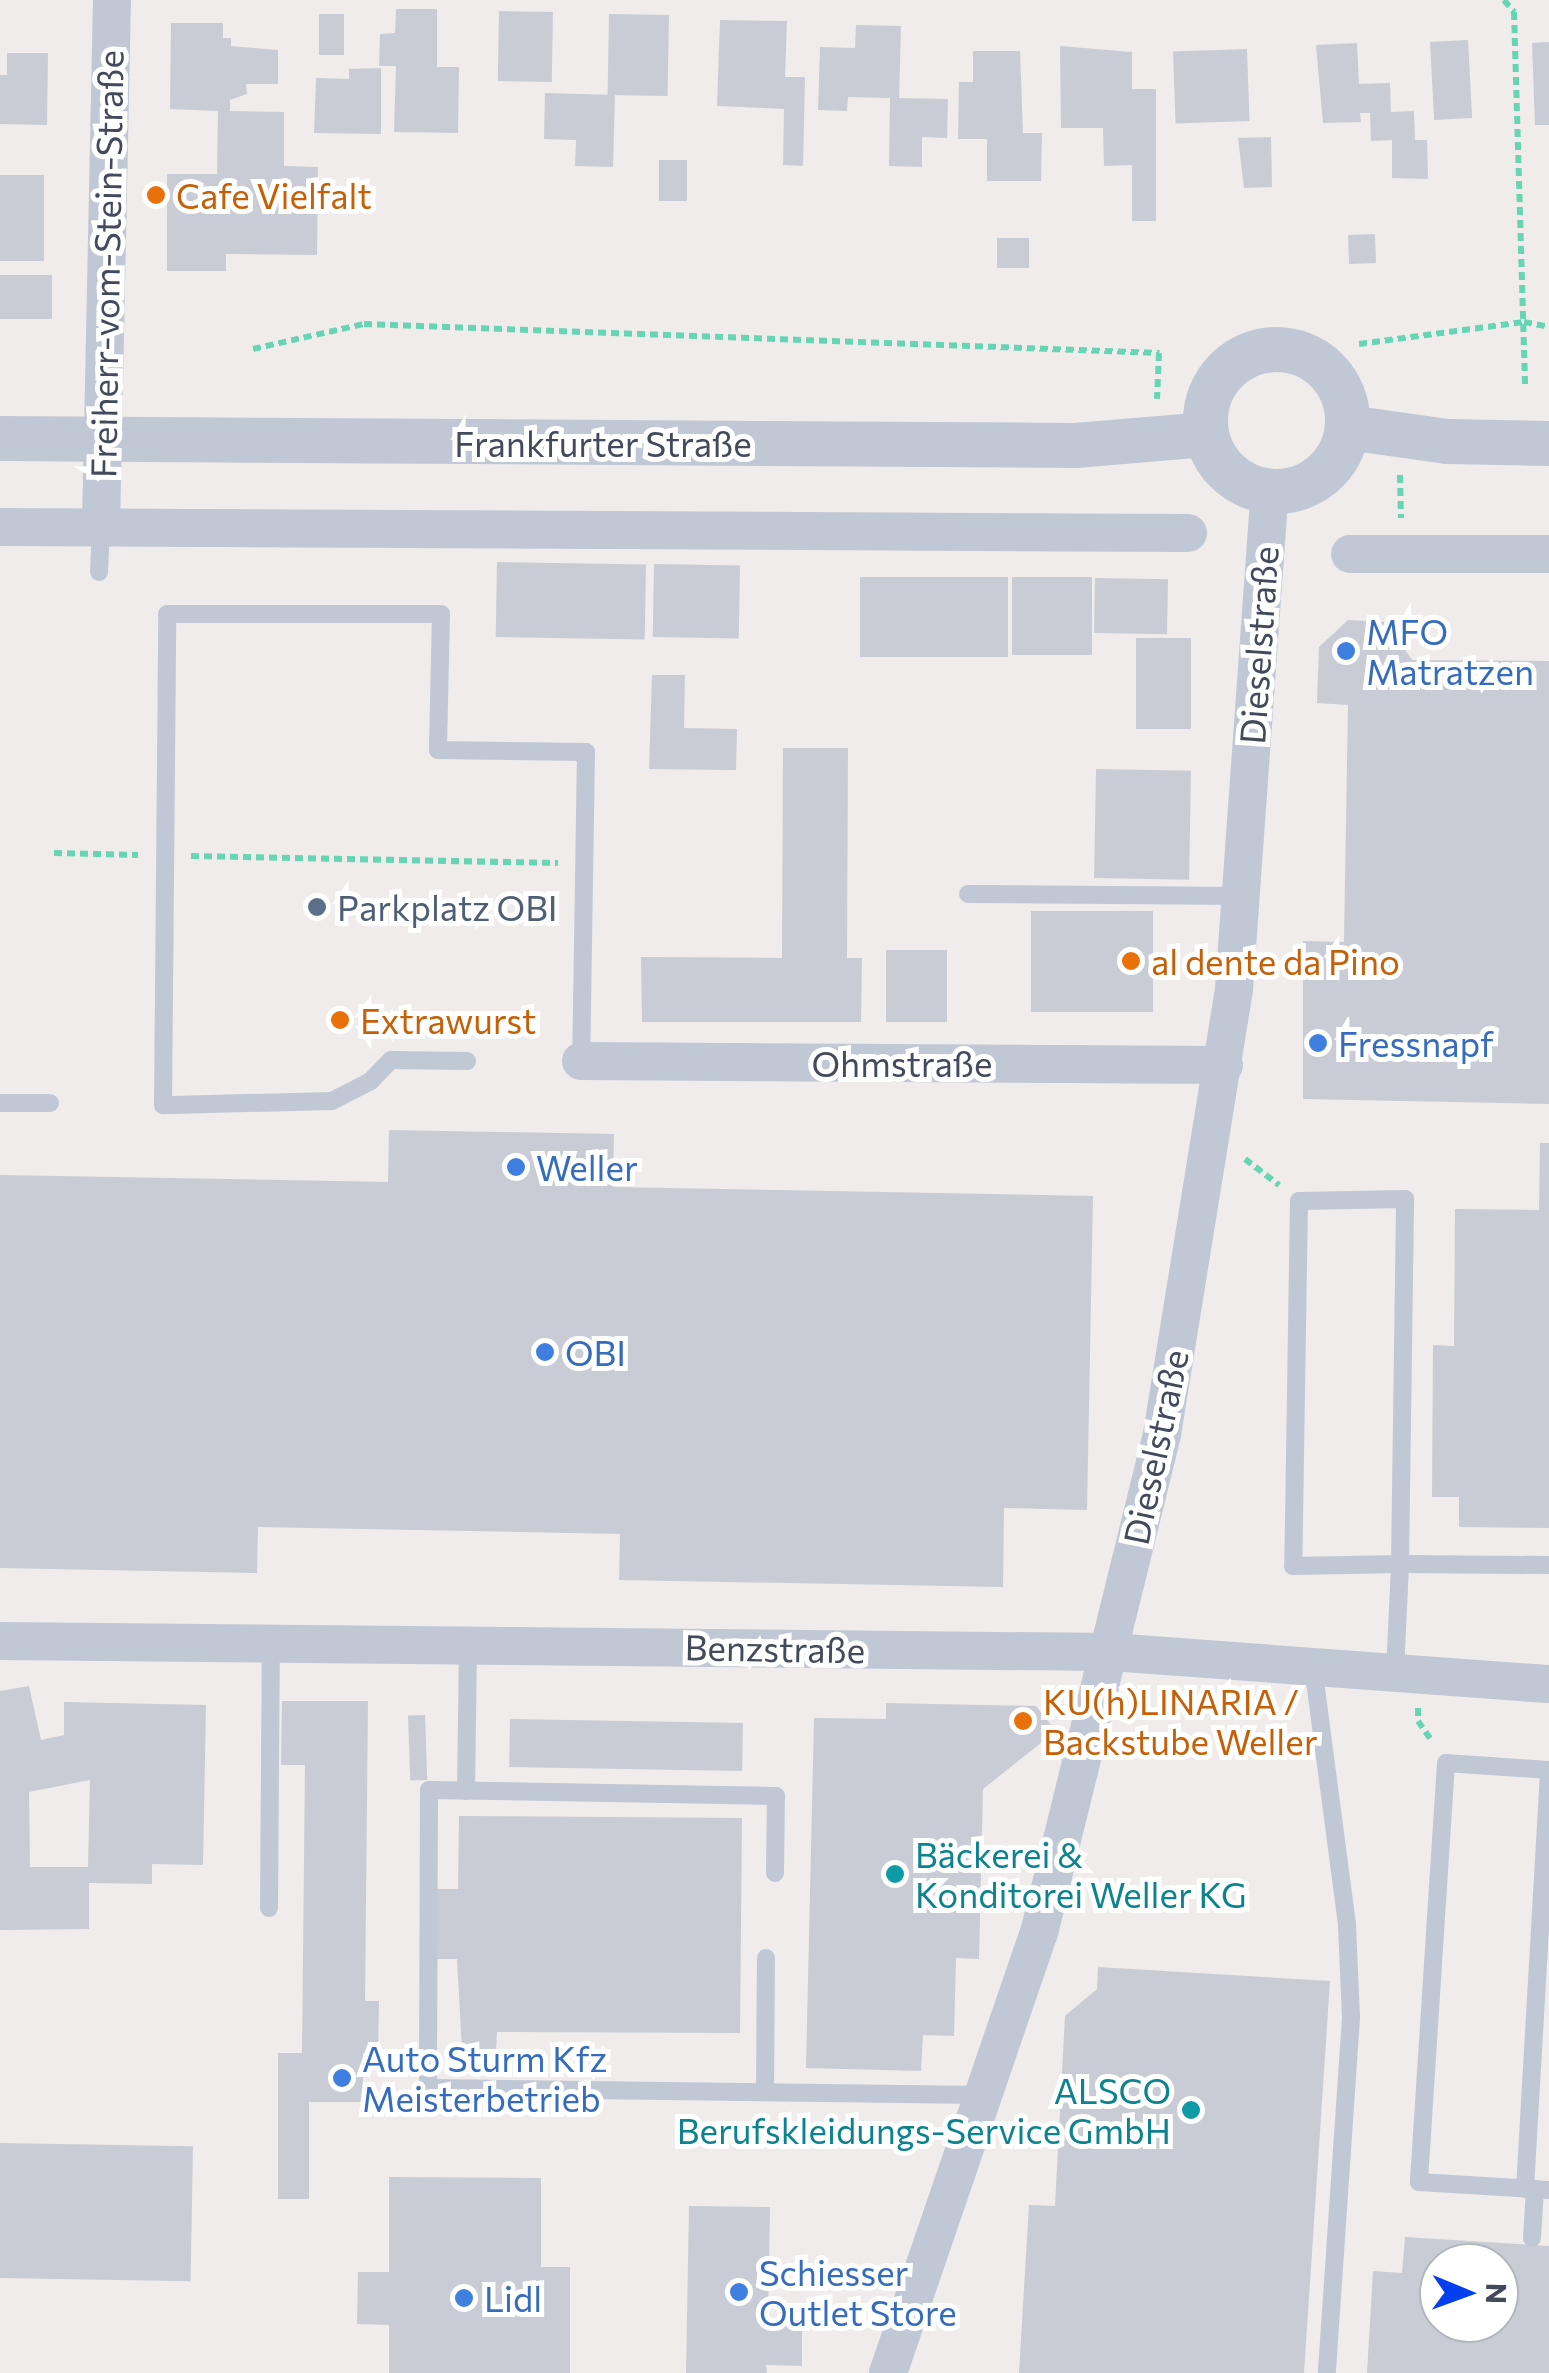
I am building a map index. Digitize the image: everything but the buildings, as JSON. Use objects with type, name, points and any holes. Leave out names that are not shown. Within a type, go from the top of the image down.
[{"type":"street","name":"Freiherr-vom-Stein-Straße","points":[[100,528],[112,0]]},
{"type":"street","points":[[1273,349],[1297,352],[1327,372],[1345,403],[1348,427],[1342,447],[1317,479],[1270,491],[1224,470],[1206,434],[1213,386],[1248,354],[1273,349]]},
{"type":"street","points":[[1348,427],[1447,442],[1549,443]]},
{"type":"street","name":"Frankfurter Straße","points":[[0,438],[1075,445],[1206,434]]},
{"type":"street","name":"Dieselstraße","points":[[888,2373],[1040,1933],[1162,1434],[1224,1065],[1243,896],[1255,630],[1270,491]]},
{"type":"street","points":[[0,527],[1188,533]]},
{"type":"street","points":[[1350,554],[1549,554]]},
{"type":"street","name":"Ohmstraße","points":[[581,1061],[1224,1065]]},
{"type":"street","name":"Benzstraße","points":[[0,1641],[1111,1652],[1549,1684]]},
{"type":"lane","points":[[98,572],[100,528]]},
{"type":"lane","points":[[467,1061],[390,1060],[371,1081],[332,1101],[163,1104],[167,614],[440,614],[438,750],[586,752],[581,1061]]},
{"type":"lane","points":[[968,894],[1243,896]]},
{"type":"lane","points":[[0,1103],[50,1102]]},
{"type":"lane","points":[[1395,1672],[1400,1564],[1406,1199],[1300,1201],[1293,1566],[1400,1564],[1549,1565]]},
{"type":"lane","points":[[269,1908],[271,1644]]},
{"type":"lane","points":[[466,1791],[468,1646]]},
{"type":"lane","points":[[1313,1666],[1346,1926],[1351,2018],[1327,2373]]},
{"type":"lane","points":[[1532,2238],[1536,2190],[1549,1770],[1446,1763],[1419,2182],[1536,2190]]},
{"type":"lane","points":[[775,1873],[776,1796],[429,1790],[428,2088],[984,2095]]},
{"type":"lane","points":[[766,1958],[766,2092]]},
{"type":"path","points":[[1504,0],[1514,12],[1525,386]]},
{"type":"path","points":[[1359,344],[1524,322],[1549,327]]},
{"type":"path","points":[[253,349],[364,324],[1159,354]]},
{"type":"path","points":[[54,853],[584,864]]},
{"type":"path","points":[[1209,1151],[1239,1155],[1300,1201]]},
{"type":"place","name":"Cafe Vielfalt","points":[[156,195]]},
{"type":"place","name":"MFO Matratzen","points":[[1346,651]]},
{"type":"place","name":"Parkplatz OBI","points":[[317,907]]},
{"type":"place","name":"al dente da Pino","points":[[1131,961]]},
{"type":"place","name":"Extrawurst","points":[[340,1020]]},
{"type":"place","name":"Fressnapf","points":[[1318,1043]]},
{"type":"place","name":"Weller","points":[[516,1167]]},
{"type":"place","name":"OBI","points":[[545,1352]]},
{"type":"place","name":"KU(h)LINARIA / Backstube Weller","points":[[1023,1721]]},
{"type":"place","name":"Bäckerei & Konditorei Weller KG","points":[[895,1874]]},
{"type":"place","name":"Auto Sturm Kfz Meisterbetrieb","points":[[342,2078]]},
{"type":"place","name":"ALSCO Berufskleidungs-Service GmbH","points":[[1191,2110]]},
{"type":"place","name":"Schiesser Outlet Store","points":[[739,2292]]},
{"type":"place","name":"Lidl","points":[[464,2298]]}]
